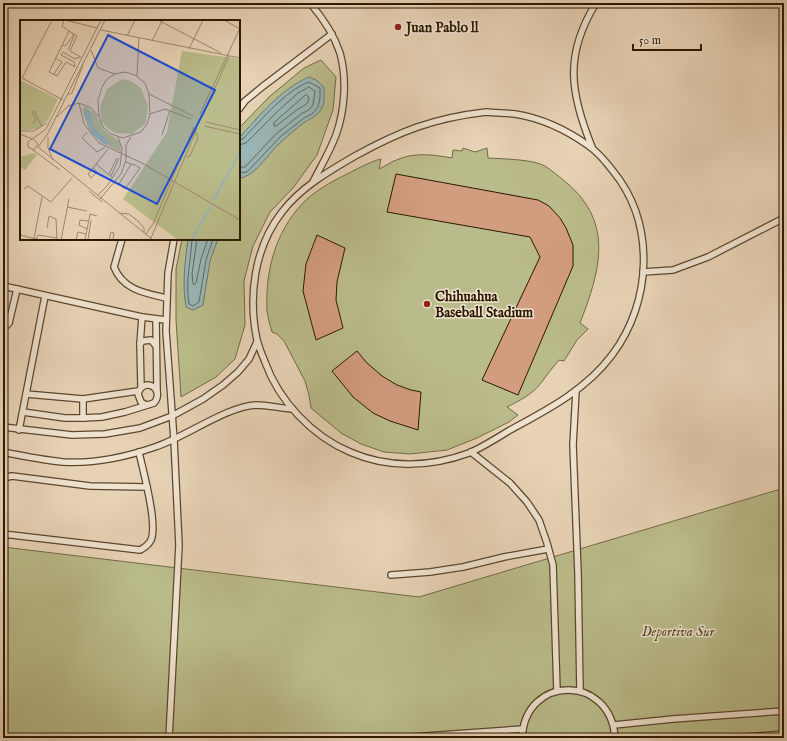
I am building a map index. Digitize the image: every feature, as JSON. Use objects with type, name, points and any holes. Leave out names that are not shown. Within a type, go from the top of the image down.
[{"type":"lane","points":[[310,3],[332,34],[340,53],[344,93],[342,113],[337,133],[312,184]]},
{"type":"lane","points":[[592,148],[578,111],[572,73],[579,36],[596,3]]},
{"type":"lane","points":[[240,107],[262,87],[332,34]]},
{"type":"lane","points":[[486,112],[515,114],[541,121],[568,133],[592,148],[606,161],[619,178],[631,199],[638,218],[643,241],[644,263],[642,282],[635,314],[624,337],[611,356],[594,376],[576,391],[546,411],[471,452],[436,462],[410,465],[386,463],[348,451],[329,441],[292,409],[278,390],[257,342],[253,313],[253,292],[255,271],[260,252],[270,230],[282,212],[295,198],[312,184],[355,156],[404,131],[433,121],[459,115],[486,112]]},
{"type":"lane","points":[[643,272],[673,270],[708,257],[784,218]]},
{"type":"lane","points":[[122,240],[114,267],[117,274],[127,286],[144,293],[166,298]]},
{"type":"lane","points":[[170,738],[179,545],[166,320],[168,273],[174,240]]},
{"type":"lane","points":[[3,286],[142,317],[166,320]]},
{"type":"lane","points":[[3,327],[9,322],[17,289]]},
{"type":"lane","points":[[19,430],[45,296]]},
{"type":"lane","points":[[142,317],[139,400],[146,405]]},
{"type":"lane","points":[[23,412],[65,418],[102,417],[154,403],[157,399],[156,319]]},
{"type":"lane","points":[[140,344],[151,340],[156,346]]},
{"type":"lane","points":[[3,427],[72,435],[104,434],[140,428],[172,416],[203,399],[224,385],[249,359],[257,342]]},
{"type":"lane","points":[[26,394],[83,399],[140,389],[145,385],[150,385],[157,390]]},
{"type":"lane","points":[[576,391],[573,445],[578,574],[580,691]]},
{"type":"lane","points":[[83,399],[83,418]]},
{"type":"lane","points":[[3,452],[64,462],[92,461],[126,456],[174,440],[207,422],[235,410],[256,405],[292,409]]},
{"type":"lane","points":[[3,534],[140,550],[147,547],[152,539],[152,512],[139,452]]},
{"type":"lane","points":[[471,452],[510,483],[527,502],[539,520],[553,566],[557,691]]},
{"type":"lane","points":[[3,478],[12,476],[90,486],[147,487]]},
{"type":"lane","points":[[391,575],[456,568],[548,549]]},
{"type":"lane","points":[[522,738],[527,716],[534,705],[544,696],[557,691],[568,690],[580,691],[596,698],[608,711],[614,725],[615,738]]},
{"type":"lane","points":[[614,725],[784,711]]},
{"type":"lane","points":[[397,738],[523,729]]},
{"type":"lane","points":[[733,738],[784,734]]},
{"type":"green space","points":[[321,60],[336,77],[333,110],[317,155],[293,188],[270,212],[253,246],[244,281],[245,325],[235,359],[216,377],[181,397],[176,320],[176,269],[182,240],[240,240],[240,127],[269,97],[304,68]]},
{"type":"green space","name":"Chihuahua Baseball Stadium","points":[[463,148],[475,152],[487,148],[488,158],[533,162],[545,166],[554,172],[579,195],[590,211],[597,228],[599,246],[598,265],[594,283],[580,323],[588,329],[577,340],[564,361],[559,360],[534,391],[507,407],[518,415],[509,422],[477,438],[447,450],[410,454],[384,452],[361,444],[341,433],[311,408],[305,381],[284,341],[277,334],[272,332],[269,322],[267,296],[270,268],[285,227],[302,204],[317,191],[363,166],[381,159],[379,169],[396,160],[412,155],[432,155],[452,158],[453,150],[462,151]]},
{"type":"green space","name":"Deportiva Sur","points":[[784,488],[784,738],[3,738],[3,547],[419,597]]},
{"type":"water","points":[[309,77],[316,80],[324,87],[324,103],[322,108],[316,115],[305,122],[276,146],[263,162],[253,171],[242,178],[240,177],[240,137],[280,96],[299,82]]},
{"type":"water","points":[[188,240],[218,240],[210,261],[203,305],[193,310],[186,307],[184,290]]},
{"type":"building","points":[[396,174],[538,200],[549,206],[560,218],[566,228],[573,245],[573,266],[518,395],[482,380],[540,257],[530,237],[387,212]]},
{"type":"building","points":[[317,235],[345,248],[337,282],[336,300],[343,328],[316,340],[303,291],[306,264]]},
{"type":"building","points":[[357,351],[366,362],[382,376],[397,385],[421,392],[418,430],[390,421],[373,413],[353,397],[332,371]]},
{"type":"place","name":"Juan Pablo ll","points":[[398,27]]},
{"type":"place","name":"Chihuahua Baseball Stadium","points":[[427,304]]}]
